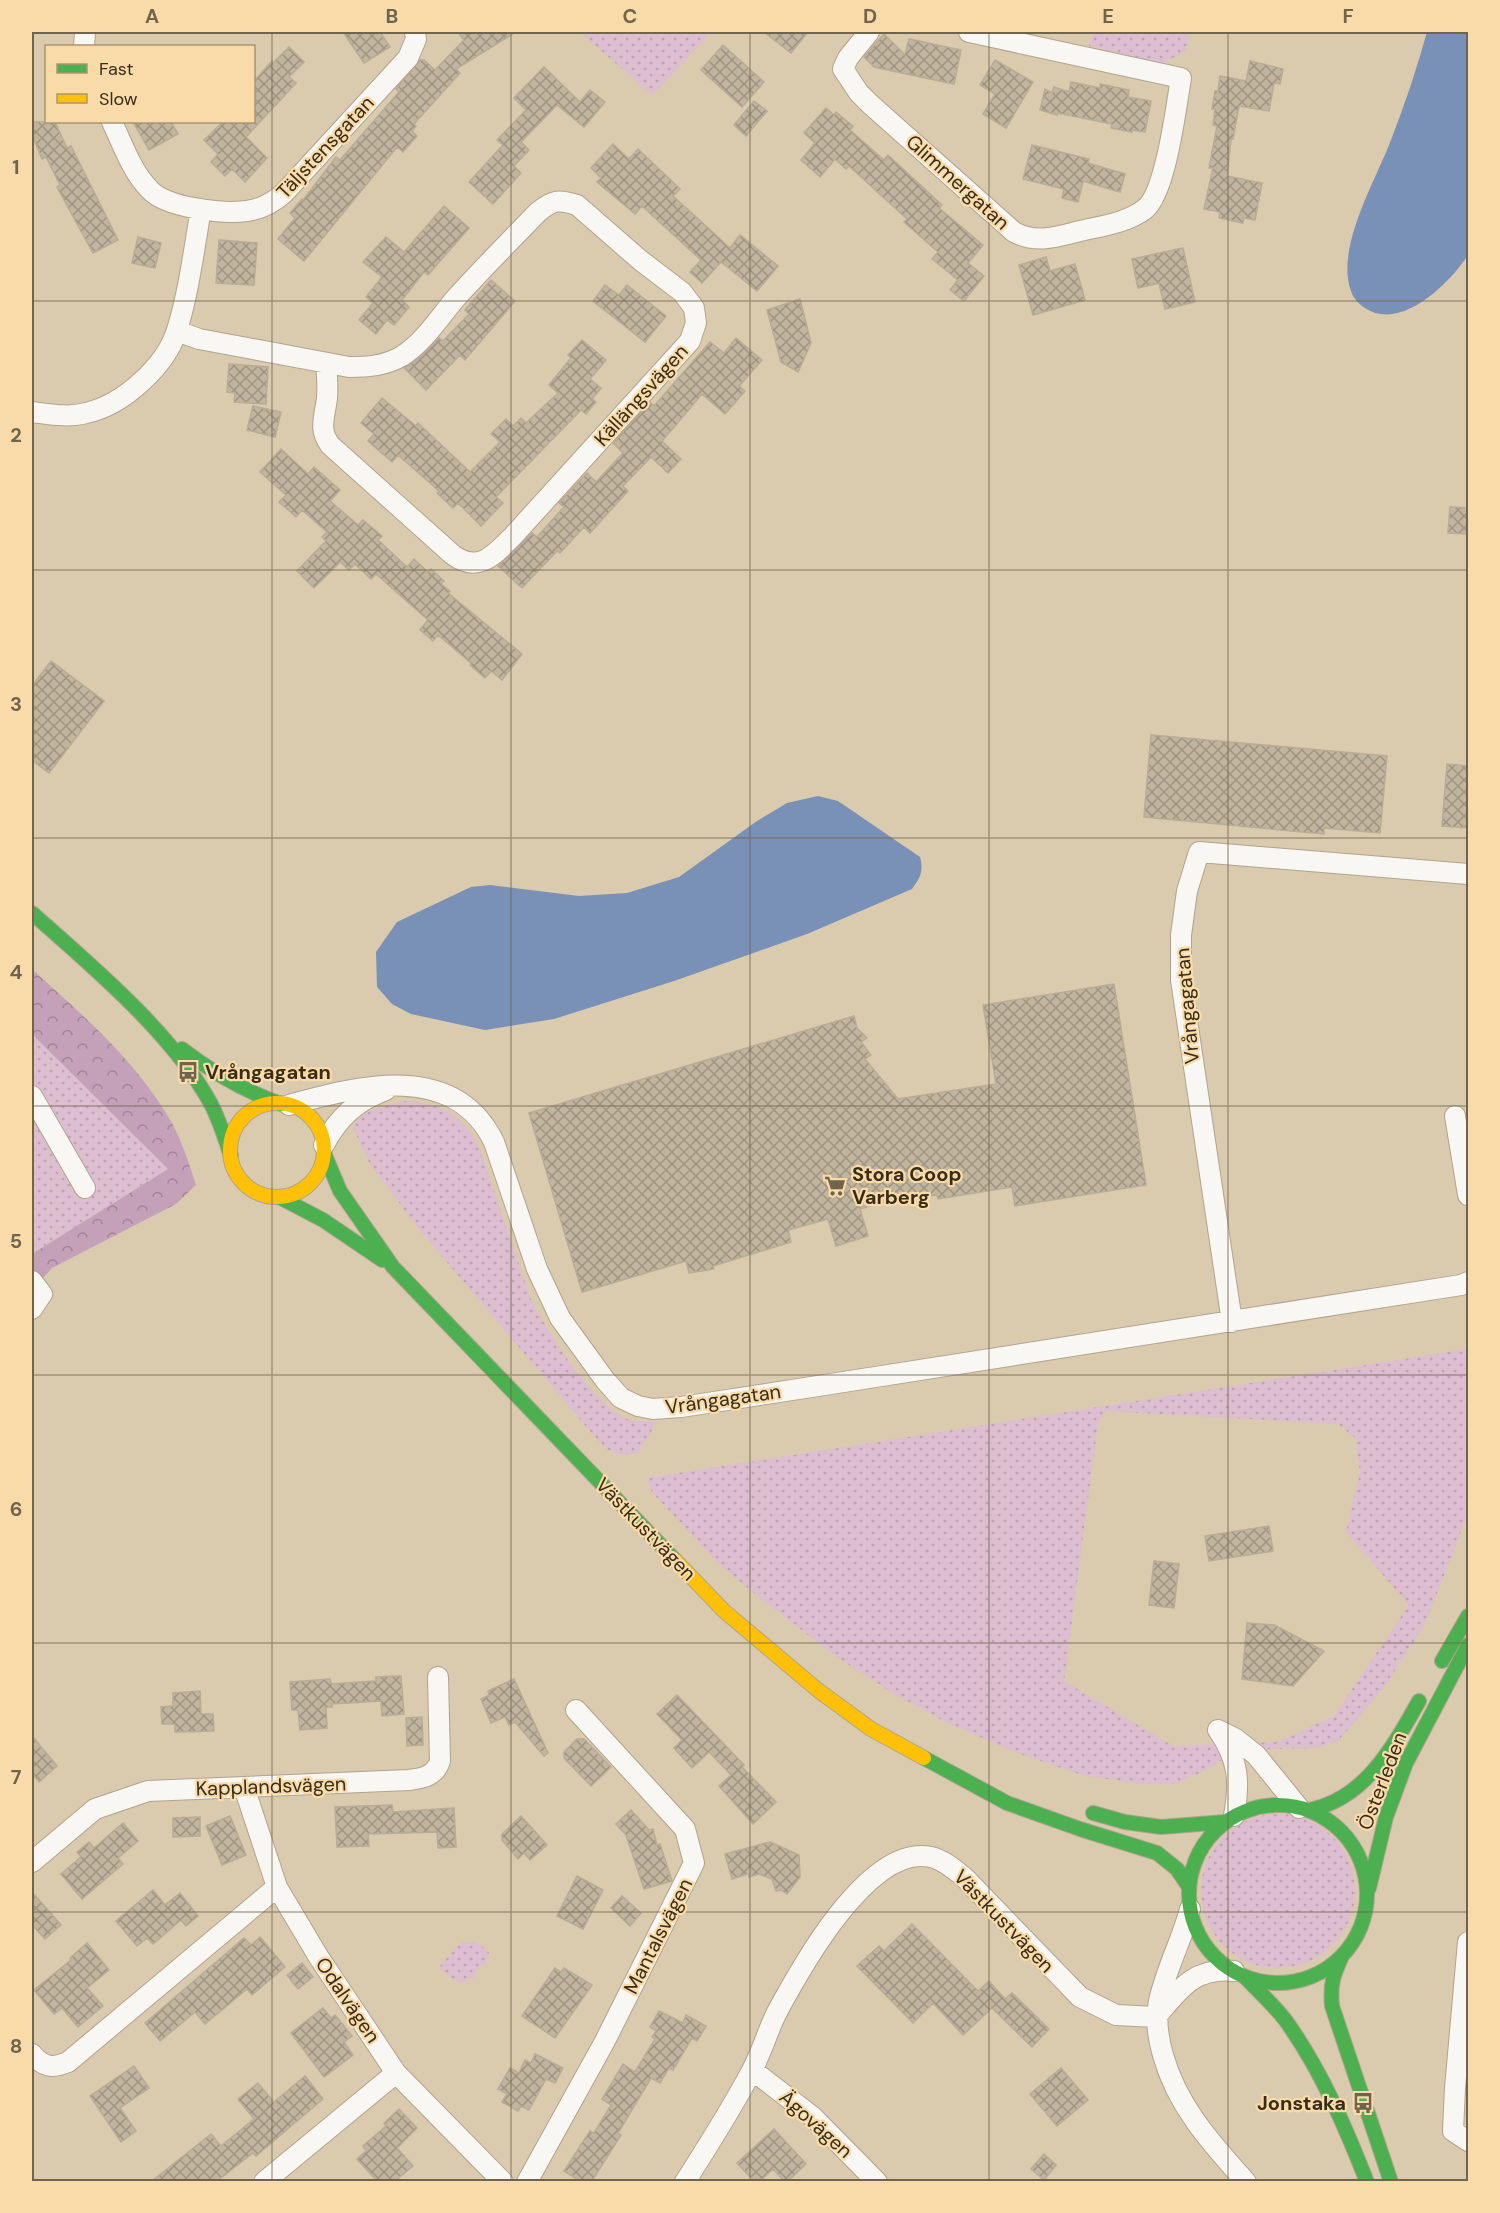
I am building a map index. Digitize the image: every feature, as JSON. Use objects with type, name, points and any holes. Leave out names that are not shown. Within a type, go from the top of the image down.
[{"type":"street","name":"Täljstensgatan","points":[[112,123],[138,175],[152,193],[174,203],[201,209],[249,211],[275,201],[408,58],[416,39],[415,32]]},
{"type":"street","name":"Glimmergatan","points":[[869,32],[848,58],[843,69],[848,79],[870,104],[1014,232],[1026,238],[1038,240],[1056,237],[1123,220],[1147,208],[1156,194],[1163,175],[1181,78],[969,32]]},
{"type":"street","name":"Källängsvägen","points":[[564,201],[577,205],[640,260],[682,292],[694,308],[696,323],[690,342],[513,536],[491,558],[477,563],[462,561],[453,555],[330,445],[324,437],[322,426],[327,397],[326,363],[369,367],[389,362],[404,354],[421,339],[456,298],[537,212],[551,202],[564,201]]},
{"type":"street","points":[[32,412],[62,416],[86,414],[115,403],[144,380],[168,350],[177,331],[201,209]]},
{"type":"street","points":[[177,331],[200,339],[326,363]]},
{"type":"street","name":"Vrångagatan","points":[[1232,1322],[1181,980],[1181,935],[1186,891],[1198,852],[1468,874]]},
{"type":"street","name":"Västkustvägen","points":[[32,913],[114,988],[151,1026],[206,1097],[217,1118],[236,1172],[247,1186],[262,1194],[279,1197],[324,1220],[393,1268]]},
{"type":"street","name":"Västkustvägen","points":[[151,1026],[225,1082],[264,1099],[303,1111],[314,1121],[340,1191],[393,1268],[724,1611],[819,1691],[871,1729],[1007,1803],[1157,1853],[1177,1869],[1189,1887]]},
{"type":"street","name":"Vrångagatan","points":[[285,1105],[374,1086],[416,1086],[448,1094],[463,1104],[488,1130],[502,1163],[537,1269],[560,1318],[605,1380],[621,1398],[638,1406],[653,1409],[681,1407],[1232,1322],[1468,1282]]},
{"type":"street","name":"Vrångagatan","points":[[324,1149],[331,1132],[350,1109],[397,1086]]},
{"type":"street","points":[[32,1096],[85,1188]]},
{"type":"street","points":[[231,1156],[235,1130],[246,1116],[266,1105],[285,1105]]},
{"type":"street","points":[[1455,1116],[1468,1195]]},
{"type":"street","points":[[279,1197],[296,1193],[311,1183],[320,1170],[324,1149]]},
{"type":"street","points":[[32,1281],[42,1294],[32,1309]]},
{"type":"street","name":"Österleden","points":[[1304,1809],[1332,1804],[1342,1799],[1365,1779],[1412,1713],[1468,1616]]},
{"type":"street","name":"Österleden","points":[[1366,1905],[1386,1816],[1406,1763],[1468,1645]]},
{"type":"street","name":"Kapplandsvägen","points":[[32,1862],[95,1809],[148,1791],[409,1780],[430,1775],[440,1761],[438,1677]]},
{"type":"street","name":"Mantalsvägen","points":[[527,2181],[605,2041],[694,1863],[685,1828],[576,1710]]},
{"type":"street","points":[[1304,1809],[1284,1791],[1264,1763],[1252,1751],[1236,1739],[1218,1730],[1232,1755],[1237,1770],[1238,1793],[1229,1819],[1207,1840],[1192,1868],[1189,1887],[1190,1909],[1193,1922],[1204,1945],[1223,1964],[1240,1974],[1285,2020],[1314,2066],[1340,2115],[1367,2181]]},
{"type":"street","name":"Västkustvägen","points":[[925,1760],[1002,1784]]},
{"type":"street","name":"Odalvägen","points":[[244,1787],[277,1887],[318,1956],[396,2073],[503,2181]]},
{"type":"street","points":[[1079,1809],[1125,1822],[1161,1827],[1229,1819],[1260,1806],[1287,1805],[1304,1809],[1335,1825],[1354,1848],[1365,1875],[1366,1905],[1356,1937],[1342,1956],[1332,1978],[1330,1988],[1332,2006],[1391,2181]]},
{"type":"street","name":"Västkustvägen","points":[[685,2181],[722,2124],[752,2070],[775,2016],[817,1945],[855,1895],[886,1866],[915,1856],[931,1857],[948,1864],[965,1878],[1080,1997],[1116,2015],[1156,2017]]},
{"type":"street","points":[[32,2054],[45,2066],[55,2068],[68,2062],[277,1887]]},
{"type":"street","points":[[1190,1909],[1164,1981],[1156,2017],[1161,2045],[1176,2090],[1190,2115],[1216,2149],[1246,2181]]},
{"type":"street","points":[[1468,1942],[1453,2130],[1468,2141]]},
{"type":"street","points":[[1156,2017],[1194,1978],[1218,1970],[1271,1983],[1297,1981],[1321,1972],[1342,1956]]},
{"type":"street","name":"Ägovägen","points":[[752,2070],[813,2117],[877,2181]]},
{"type":"street","points":[[264,2181],[396,2073]]},
{"type":"shaded area","points":[[580,32],[712,32],[652,95]]},
{"type":"shaded area","points":[[1093,32],[1190,32],[1185,52],[1162,63],[1089,46]]},
{"type":"shaded area","points":[[32,1034],[168,1169],[32,1254]]},
{"type":"shaded area","points":[[407,1101],[420,1102],[442,1109],[459,1120],[474,1138],[480,1149],[530,1297],[560,1348],[589,1387],[619,1414],[633,1421],[657,1422],[639,1452],[618,1454],[600,1443],[418,1228],[370,1164],[353,1128],[356,1122],[368,1112]]},
{"type":"shaded area","points":[[1468,1349],[1468,1514],[1425,1624],[1383,1689],[1338,1741],[1316,1748],[1269,1749],[1220,1761],[1174,1784],[1140,1784],[1082,1775],[1017,1753],[945,1722],[893,1693],[835,1656],[718,1563],[651,1491],[647,1478]],"holes":[[[1106,1411],[1338,1424],[1356,1439],[1360,1473],[1346,1532],[1409,1605],[1334,1716],[1278,1742],[1173,1746],[1064,1681],[1098,1423]]]},
{"type":"shaded area","points":[[1278,1814],[1307,1820],[1321,1827],[1332,1837],[1342,1848],[1349,1862],[1355,1891],[1349,1920],[1342,1934],[1332,1945],[1321,1955],[1307,1962],[1278,1968],[1249,1962],[1235,1955],[1224,1945],[1214,1934],[1207,1920],[1201,1891],[1207,1862],[1214,1848],[1224,1837],[1235,1827],[1249,1820]]},
{"type":"shaded area","points":[[476,1942],[489,1952],[486,1965],[479,1966],[473,1978],[462,1983],[451,1978],[439,1967],[461,1943]]},
{"type":"green space","points":[[32,969],[104,1036],[152,1092],[175,1130],[196,1185],[176,1204],[52,1268],[32,1290],[32,1254],[168,1169],[32,1034]]},
{"type":"water","points":[[1427,32],[1468,32],[1468,255],[1449,278],[1423,301],[1394,314],[1379,314],[1365,308],[1353,296],[1348,274],[1348,255],[1359,214],[1396,126]]},
{"type":"water","points":[[818,796],[838,801],[920,857],[921,874],[912,889],[807,934],[674,981],[554,1019],[485,1030],[411,1014],[392,1004],[377,987],[376,952],[397,922],[471,887],[490,885],[579,896],[627,893],[679,877],[757,821],[787,803]]},
{"type":"building","points":[[343,32],[380,32],[390,47],[364,63]]},
{"type":"building","points":[[458,32],[516,32],[456,69],[460,73],[414,124],[416,126],[412,131],[417,136],[403,152],[397,147],[304,261],[278,239],[295,218],[290,213],[336,157],[340,160],[399,92],[396,89],[420,60],[424,60],[435,70],[464,40]]},
{"type":"building","points":[[764,32],[808,32],[791,53]]},
{"type":"building","points":[[884,34],[905,55],[909,39],[961,50],[954,84],[874,67],[864,57]]},
{"type":"building","points":[[723,45],[764,82],[742,107],[701,70]]},
{"type":"building","points":[[289,47],[304,62],[289,77],[296,83],[246,137],[267,158],[245,182],[232,169],[225,176],[211,162],[218,154],[204,140],[222,123],[255,123],[255,80],[272,61],[273,63]]},
{"type":"building","points":[[995,60],[1033,82],[1006,128],[983,114],[995,94],[980,85]]},
{"type":"building","points":[[1250,61],[1283,69],[1280,84],[1274,83],[1269,111],[1239,106],[1233,139],[1231,139],[1227,176],[1262,183],[1255,220],[1244,218],[1243,223],[1219,218],[1220,212],[1204,209],[1213,168],[1209,168],[1217,126],[1213,125],[1215,109],[1212,109],[1215,91],[1218,91],[1220,76],[1246,81]]},
{"type":"building","points":[[544,67],[580,102],[590,90],[605,102],[584,127],[557,105],[521,142],[529,150],[514,166],[521,173],[493,204],[469,182],[503,145],[497,140],[526,110],[514,98]]},
{"type":"building","points":[[1071,82],[1100,88],[1100,84],[1129,90],[1128,97],[1151,101],[1145,132],[1111,128],[1112,124],[1040,110],[1045,89],[1052,93],[1054,87],[1069,92]]},
{"type":"building","points":[[754,101],[767,111],[746,136],[734,125]]},
{"type":"building","points":[[826,108],[834,115],[836,112],[853,126],[850,130],[884,160],[888,155],[942,205],[939,208],[983,245],[968,263],[984,276],[964,301],[950,290],[958,280],[932,259],[938,252],[904,222],[907,219],[849,166],[846,169],[835,159],[820,177],[801,160],[815,143],[804,133]]},
{"type":"building","points":[[32,122],[55,123],[67,148],[71,146],[118,240],[93,253],[57,187],[60,185],[46,157],[42,159],[32,134]]},
{"type":"building","points":[[134,123],[172,123],[178,134],[149,150]]},
{"type":"building","points":[[613,144],[629,159],[638,149],[680,189],[673,196],[730,248],[740,235],[778,266],[757,291],[721,262],[702,283],[690,272],[701,260],[642,206],[635,214],[597,182],[601,178],[591,168]]},
{"type":"building","points":[[1032,145],[1089,159],[1088,163],[1125,174],[1120,192],[1083,181],[1078,202],[1062,198],[1064,189],[1023,179]]},
{"type":"building","points":[[444,206],[469,228],[428,275],[424,272],[402,300],[409,307],[394,325],[387,320],[376,334],[359,320],[373,303],[366,297],[382,277],[363,262],[386,237],[404,252]]},
{"type":"building","points":[[138,237],[161,243],[155,268],[132,263]]},
{"type":"building","points":[[219,240],[257,243],[254,285],[216,283]]},
{"type":"building","points":[[1183,248],[1195,302],[1165,309],[1159,283],[1138,288],[1132,259]]},
{"type":"building","points":[[1046,257],[1050,271],[1075,264],[1085,300],[1033,315],[1019,265]]},
{"type":"building","points":[[491,280],[515,301],[465,360],[460,355],[426,390],[404,368],[418,359],[439,338],[443,341],[469,314],[465,310]]},
{"type":"building","points":[[605,285],[619,295],[627,285],[666,316],[645,342],[593,301]]},
{"type":"building","points":[[800,299],[811,343],[798,372],[781,362],[767,310]]},
{"type":"building","points":[[736,338],[762,360],[739,386],[745,391],[725,414],[702,394],[662,441],[681,459],[668,473],[651,457],[623,486],[628,491],[590,533],[584,527],[560,553],[557,551],[522,588],[498,566],[532,533],[537,537],[564,507],[559,503],[587,473],[596,482],[623,453],[613,443],[650,402],[654,406],[710,342],[724,353]]},
{"type":"building","points":[[582,340],[606,360],[590,379],[601,388],[592,399],[596,402],[586,414],[581,410],[496,497],[503,503],[481,526],[458,503],[453,508],[437,493],[439,491],[398,455],[392,462],[368,441],[374,434],[361,423],[382,398],[416,426],[418,423],[470,472],[500,442],[491,434],[506,419],[513,426],[521,418],[526,423],[558,393],[549,385],[571,358],[568,355]]},
{"type":"building","points":[[229,364],[268,367],[266,404],[234,402],[235,393],[227,392]]},
{"type":"building","points":[[253,406],[281,412],[275,437],[247,430]]},
{"type":"building","points":[[281,449],[308,474],[314,467],[340,490],[330,501],[358,525],[363,520],[382,536],[378,540],[407,567],[414,559],[428,572],[431,569],[444,581],[441,584],[450,591],[448,593],[522,654],[502,680],[491,671],[485,678],[438,635],[433,641],[420,630],[428,620],[376,574],[371,579],[355,564],[349,570],[340,562],[314,588],[297,571],[326,541],[322,537],[327,532],[302,510],[296,517],[279,502],[286,495],[260,472]]},
{"type":"building","points":[[1450,507],[1468,508],[1468,534],[1448,533]]},
{"type":"building","points":[[51,661],[104,701],[49,773],[32,760],[32,686]]},
{"type":"building","points":[[1151,735],[1387,756],[1380,833],[1324,828],[1324,834],[1144,817]]},
{"type":"building","points":[[1447,764],[1468,766],[1468,828],[1442,826]]},
{"type":"building","points":[[1114,984],[1146,1185],[1015,1206],[1012,1187],[938,1199],[937,1195],[897,1201],[896,1198],[860,1209],[868,1236],[836,1246],[828,1219],[788,1230],[791,1242],[713,1266],[714,1269],[689,1273],[686,1261],[582,1292],[529,1113],[854,1016],[857,1028],[867,1038],[861,1042],[871,1055],[865,1059],[898,1099],[996,1084],[983,1005]]},
{"type":"building","points":[[1269,1526],[1273,1551],[1209,1561],[1205,1536]]},
{"type":"building","points":[[1154,1561],[1179,1564],[1174,1608],[1149,1605]]},
{"type":"building","points":[[1247,1623],[1274,1625],[1324,1651],[1293,1686],[1242,1679]]},
{"type":"building","points":[[401,1676],[404,1714],[382,1716],[381,1701],[332,1704],[332,1707],[326,1707],[327,1728],[300,1730],[298,1710],[292,1710],[290,1682],[330,1679],[331,1684],[376,1681],[376,1677]]},
{"type":"building","points":[[514,1679],[548,1753],[544,1756],[515,1722],[509,1725],[505,1717],[491,1723],[481,1699],[489,1695],[488,1691]]},
{"type":"building","points":[[200,1691],[201,1714],[213,1714],[214,1731],[175,1732],[175,1724],[162,1724],[161,1707],[173,1706],[173,1693]]},
{"type":"building","points":[[677,1695],[776,1802],[753,1824],[719,1786],[731,1775],[709,1752],[692,1768],[674,1748],[682,1740],[657,1714]]},
{"type":"building","points":[[422,1717],[423,1745],[407,1746],[406,1718]]},
{"type":"building","points":[[32,1736],[57,1766],[39,1782],[32,1773]]},
{"type":"building","points":[[577,1739],[584,1739],[611,1767],[591,1786],[564,1758],[564,1752]]},
{"type":"building","points":[[392,1805],[393,1812],[454,1808],[456,1847],[438,1848],[437,1832],[368,1834],[369,1846],[337,1847],[335,1807]]},
{"type":"building","points":[[631,1810],[649,1830],[653,1829],[672,1881],[644,1889],[626,1835],[616,1824]]},
{"type":"building","points":[[230,1816],[246,1855],[222,1865],[206,1826]]},
{"type":"building","points":[[521,1816],[547,1845],[530,1860],[524,1853],[518,1859],[502,1840],[502,1834]]},
{"type":"building","points":[[200,1817],[200,1836],[173,1837],[173,1818]]},
{"type":"building","points":[[123,1823],[138,1841],[118,1858],[123,1864],[82,1899],[61,1874],[81,1857],[77,1852],[89,1842],[94,1848]]},
{"type":"building","points":[[770,1842],[799,1855],[800,1877],[787,1894],[781,1890],[776,1891],[772,1879],[759,1874],[749,1877],[748,1874],[732,1879],[725,1854]]},
{"type":"building","points":[[577,1876],[603,1890],[583,1929],[557,1916]]},
{"type":"building","points":[[153,1890],[165,1905],[180,1893],[198,1916],[186,1926],[181,1920],[153,1944],[147,1938],[137,1946],[116,1921]]},
{"type":"building","points":[[32,1892],[61,1925],[45,1939],[32,1925]]},
{"type":"building","points":[[622,1896],[641,1913],[630,1926],[611,1908]]},
{"type":"building","points":[[912,1924],[978,1991],[989,1981],[1005,1999],[1012,1993],[1049,2029],[1032,2047],[992,2008],[963,2035],[933,2003],[913,2023],[857,1966],[879,1946],[884,1951]]},
{"type":"building","points":[[260,1937],[285,1967],[252,1995],[247,1989],[205,2024],[195,2012],[160,2041],[145,2023],[244,1938],[251,1945]]},
{"type":"building","points":[[87,1943],[109,1970],[87,1988],[103,2006],[78,2027],[62,2008],[54,2014],[34,1990],[71,1960],[70,1958]]},
{"type":"building","points":[[302,1963],[313,1977],[298,1989],[287,1975]]},
{"type":"building","points":[[555,1968],[561,1972],[564,1968],[592,1985],[555,2038],[522,2016]]},
{"type":"building","points":[[323,2008],[331,2018],[335,2015],[352,2036],[344,2042],[353,2055],[324,2077],[291,2033]]},
{"type":"building","points":[[659,2011],[683,2023],[686,2015],[706,2026],[697,2041],[692,2038],[673,2070],[669,2068],[660,2083],[651,2078],[618,2133],[621,2135],[592,2181],[580,2181],[564,2171],[590,2131],[594,2133],[611,2105],[602,2099],[623,2064],[635,2072],[655,2039],[652,2037],[656,2031],[650,2027]]},
{"type":"building","points":[[535,2054],[563,2068],[555,2083],[546,2079],[529,2110],[521,2106],[518,2111],[502,2102],[507,2094],[498,2089],[510,2068],[519,2073],[525,2060],[531,2063]]},
{"type":"building","points":[[134,2066],[149,2088],[120,2108],[136,2131],[121,2142],[90,2096]]},
{"type":"building","points":[[1061,2068],[1088,2100],[1057,2126],[1030,2094]]},
{"type":"building","points":[[305,2076],[323,2099],[256,2156],[253,2153],[217,2181],[152,2181],[211,2134],[221,2146],[254,2119],[238,2099],[258,2083],[274,2102]]},
{"type":"building","points":[[399,2109],[417,2128],[397,2148],[413,2166],[395,2181],[377,2181],[357,2159],[366,2151],[363,2146],[386,2126],[384,2123]]},
{"type":"building","points":[[774,2129],[806,2164],[788,2181],[784,2181],[773,2169],[760,2181],[754,2181],[737,2163]]},
{"type":"building","points":[[1044,2154],[1056,2165],[1044,2180],[1031,2169]]},
{"type":"traffic: fast","points":[[32,913],[130,1002],[175,1052],[211,1104],[231,1156]]},
{"type":"traffic: fast","points":[[182,1049],[229,1081],[281,1104]]},
{"type":"traffic: fast","points":[[324,1153],[340,1191],[393,1267],[675,1560]]},
{"type":"traffic: fast","points":[[279,1197],[323,1220],[382,1260]]},
{"type":"traffic: fast","points":[[1442,1661],[1468,1616]]},
{"type":"traffic: fast","points":[[1369,1888],[1386,1817],[1406,1763],[1468,1645]]},
{"type":"traffic: fast","points":[[1309,1810],[1329,1804],[1362,1783],[1388,1753],[1419,1701]]},
{"type":"traffic: fast","points":[[924,1758],[1007,1803],[1157,1853],[1177,1869],[1189,1887]]},
{"type":"traffic: fast","points":[[1278,1805],[1312,1812],[1341,1831],[1360,1860],[1367,1894],[1360,1928],[1341,1957],[1312,1976],[1278,1983],[1244,1976],[1215,1957],[1196,1928],[1189,1894],[1196,1860],[1215,1831],[1244,1812],[1278,1805]]},
{"type":"traffic: fast","points":[[1093,1813],[1125,1822],[1161,1827],[1225,1822]]},
{"type":"traffic: fast","points":[[1342,1956],[1333,1980],[1332,2006],[1391,2182]]},
{"type":"traffic: fast","points":[[1245,1977],[1281,2015],[1299,2040],[1341,2119],[1367,2182]]},
{"type":"traffic: slow","points":[[277,1103],[295,1107],[310,1117],[320,1132],[324,1150],[320,1168],[310,1183],[295,1193],[277,1197],[259,1193],[244,1183],[234,1168],[230,1150],[234,1132],[244,1117],[259,1107],[277,1103]]},
{"type":"traffic: slow","points":[[675,1560],[724,1611],[819,1691],[871,1729],[924,1758]]},
{"type":"place","name":"Vrångagatan","points":[[188,1072]]},
{"type":"place","name":"Stora Coop Varberg","points":[[835,1186]]},
{"type":"place","name":"Jonstaka","points":[[1363,2103]]}]
